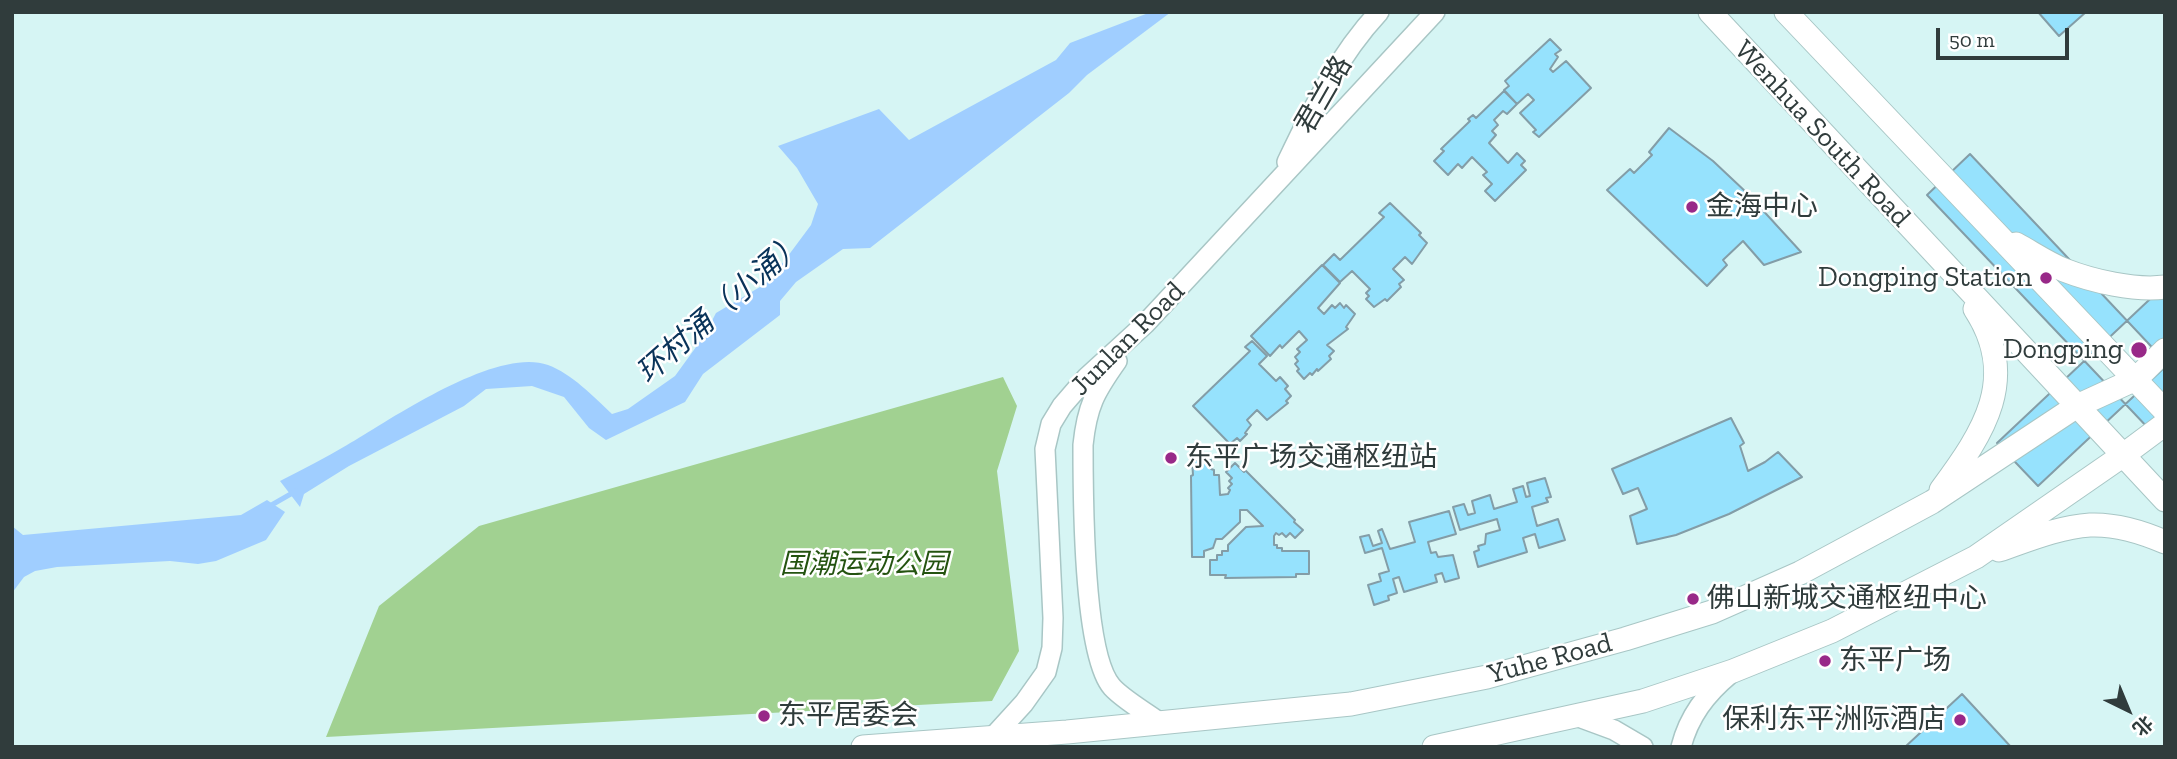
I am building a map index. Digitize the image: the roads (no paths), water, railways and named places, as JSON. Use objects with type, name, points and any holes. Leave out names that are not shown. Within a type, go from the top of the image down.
[{"type":"main road","name":"Wenhua South Road","points":[[1710,12],[2122,457],[2165,500]]},
{"type":"main road","name":"Wenhua South Road","points":[[1786,12],[2165,411]]},
{"type":"main road","points":[[1996,233],[2063,270],[2120,285],[2152,289],[2165,287]]},
{"type":"main road","points":[[1931,502],[1973,444],[1993,404],[1996,362],[1983,323],[1952,274]]},
{"type":"main road","name":"Yuhe Road","points":[[863,747],[1351,705],[1487,677],[1625,639],[1712,612],[1801,573],[1931,502],[2077,406],[2136,379],[2165,350]]},
{"type":"main road","points":[[1434,747],[1643,701],[1734,671],[1832,631],[1976,557],[2122,457],[2165,424]]},
{"type":"main road","points":[[1976,557],[2047,534],[2089,525],[2120,528],[2165,542]]},
{"type":"street","name":"君兰路","points":[[1278,182],[1326,82],[1379,12]]},
{"type":"street","name":"Junlan Road","points":[[993,737],[1024,703],[1045,673],[1052,648],[1045,449],[1051,424],[1062,406],[1087,377],[1145,324],[1435,12]]},
{"type":"street","points":[[1145,324],[1096,391],[1086,418],[1083,478],[1091,627],[1098,662],[1111,686],[1159,722]]},
{"type":"street","points":[[1681,747],[1690,719],[1710,691],[1734,671]]},
{"type":"street","points":[[1576,716],[1614,730],[1643,747]]},
{"type":"water","points":[[1151,12],[1171,12],[1087,75],[1069,93],[870,248],[843,249],[796,282],[780,301],[780,315],[703,374],[685,402],[606,440],[589,428],[564,397],[532,386],[486,389],[464,406],[349,466],[304,494],[300,507],[280,481],[339,450],[416,403],[474,375],[501,366],[527,362],[548,365],[574,380],[612,414],[628,409],[675,376],[704,336],[716,313],[765,284],[811,225],[818,204],[797,168],[778,146],[879,109],[909,140],[1056,60],[1070,43]]},
{"type":"water","points":[[267,500],[285,512],[266,540],[216,561],[198,564],[170,561],[57,567],[35,571],[24,577],[12,593],[12,526],[23,535],[241,515]]},
{"type":"waterway","name":"环村涌（小涌）","points":[[268,507],[296,491]]},
{"type":"place","name":"金海中心","points":[[1692,207]]},
{"type":"place","name":"Dongping Station","points":[[2046,278]]},
{"type":"place","name":"Dongping","points":[[2139,350]]},
{"type":"place","name":"东平广场交通枢纽站","points":[[1171,458]]},
{"type":"place","name":"佛山新城交通枢纽中心","points":[[1693,599]]},
{"type":"place","name":"东平广场","points":[[1825,661]]},
{"type":"place","name":"东平居委会","points":[[764,716]]},
{"type":"place","name":"保利东平洲际酒店","points":[[1960,720]]},
{"type":"park label","name":"国潮运动公园","points":[[864,565]]}]
